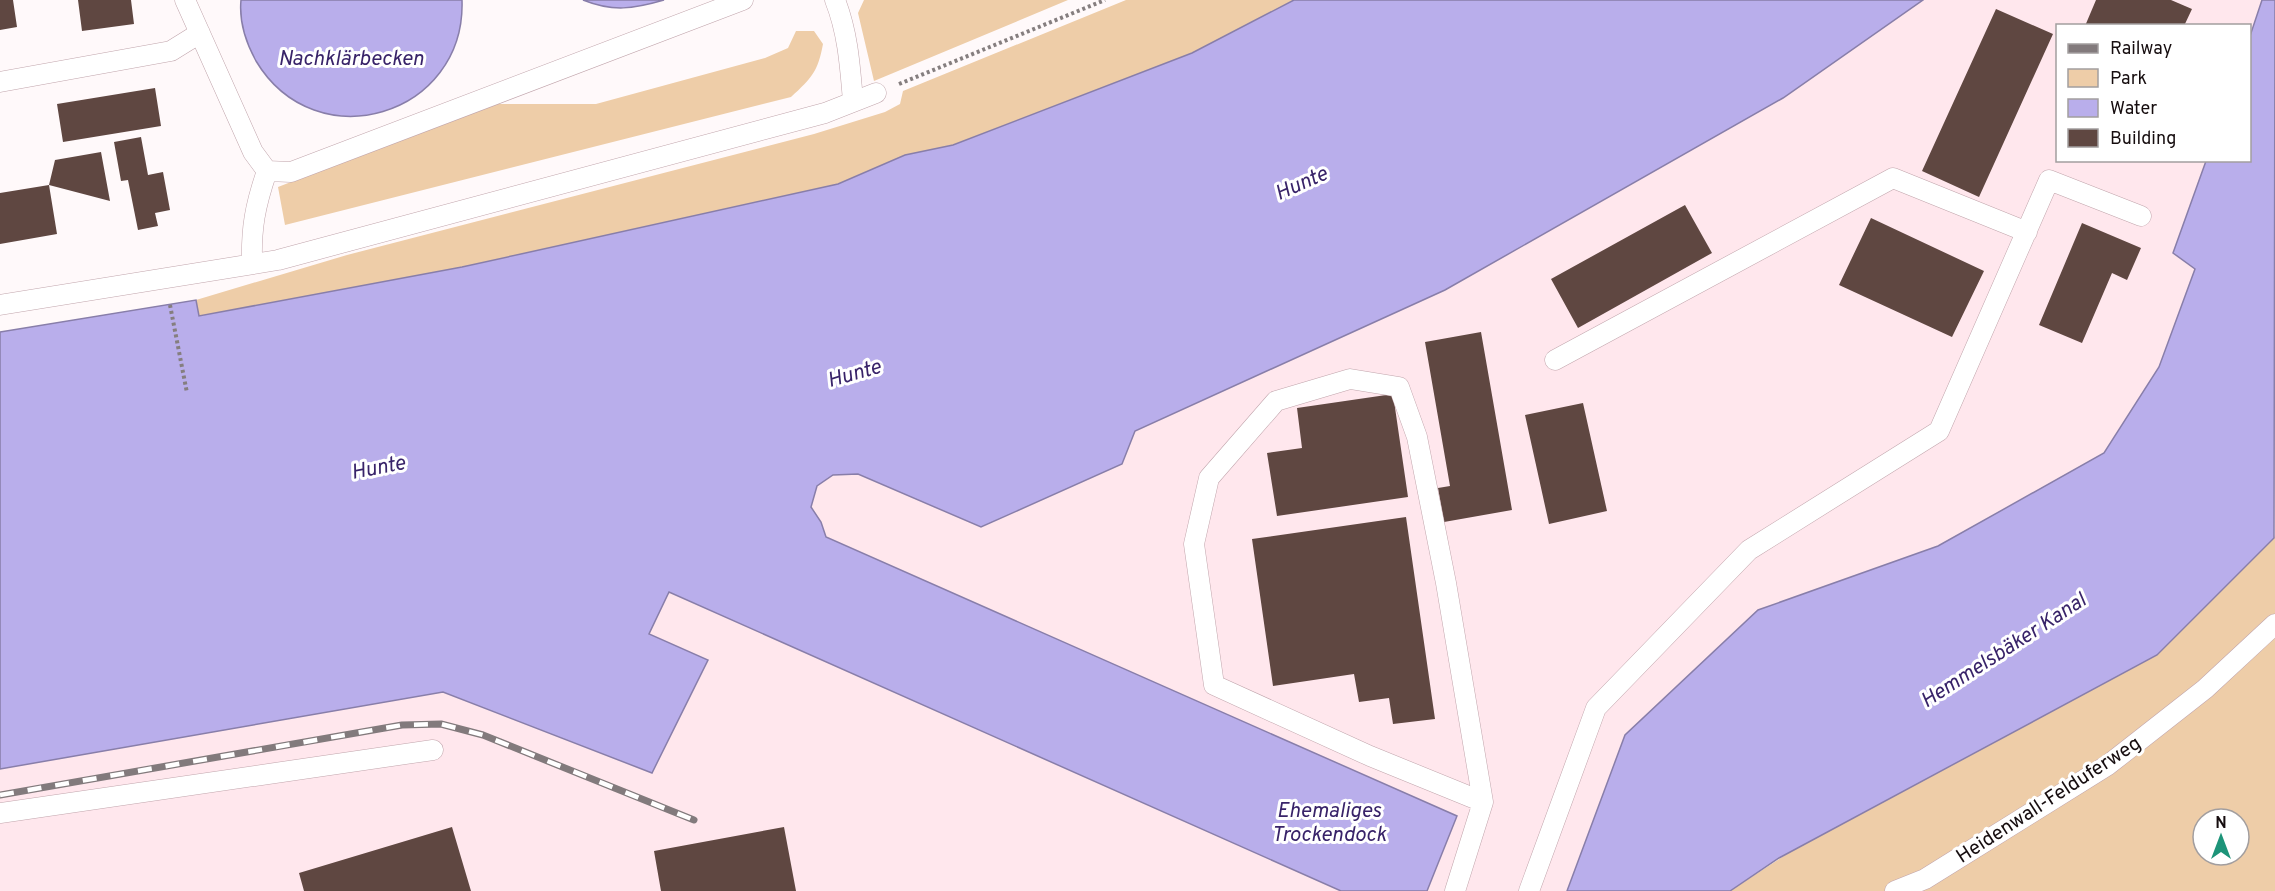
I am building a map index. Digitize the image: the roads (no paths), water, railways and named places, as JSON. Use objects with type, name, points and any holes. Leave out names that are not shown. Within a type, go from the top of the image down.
[{"type":"lane","points":[[185,0],[253,152],[267,171]]},
{"type":"lane","points":[[267,171],[291,172],[743,0]]},
{"type":"lane","points":[[835,0],[849,53],[853,101]]},
{"type":"lane","points":[[0,82],[171,51],[200,33]]},
{"type":"lane","points":[[0,305],[278,260],[825,114],[876,93]]},
{"type":"lane","points":[[252,264],[251,237],[256,202],[267,171]]},
{"type":"lane","points":[[1555,360],[1893,178],[2027,232]]},
{"type":"lane","points":[[1529,891],[1596,708],[1749,550],[1939,431],[2049,180],[2141,216]]},
{"type":"lane","points":[[1455,891],[1483,802],[1442,561],[1417,436],[1399,387],[1350,379],[1276,401],[1209,478],[1194,544],[1214,685],[1370,756],[1483,802]]},
{"type":"lane","name":"Heidenwall-Felduferweg","points":[[1896,891],[1925,879],[2108,765],[2205,689],[2275,624]]},
{"type":"lane","points":[[0,813],[433,750]]},
{"type":"water","name":"Nachklärbecken","points":[[241,0],[462,0],[457,40],[440,73],[414,97],[383,112],[349,116],[314,110],[282,92],[252,54],[242,24]]},
{"type":"water","points":[[583,0],[664,0],[614,8]]},
{"type":"water","points":[[1294,0],[1923,0],[1783,98],[1445,290],[1135,431],[1122,464],[981,527],[858,474],[833,475],[817,486],[811,507],[821,522],[826,537],[1457,816],[1427,891],[1341,891],[669,592],[649,634],[708,660],[652,773],[443,692],[0,769],[0,332],[196,300],[199,316],[462,267],[838,184],[905,155],[953,145],[1192,53]]},
{"type":"water","name":"Hemmelsbäker Kanal","points":[[2262,0],[2275,0],[2274,538],[2157,655],[1779,858],[1730,891],[1567,891],[1625,735],[1758,610],[1938,546],[2104,453],[2159,367],[2195,269],[2173,253],[2206,162],[2251,162],[2251,33]]},
{"type":"railway","points":[[0,795],[402,725],[441,724],[483,735],[694,820]]},
{"type":"water label","name":"Hunte","points":[[1301,183]]},
{"type":"water label","name":"Hunte","points":[[854,373]]},
{"type":"water label","name":"Hunte","points":[[378,467]]},
{"type":"water label","name":"Ehemaliges Trockendock","points":[[1329,822]]}]
